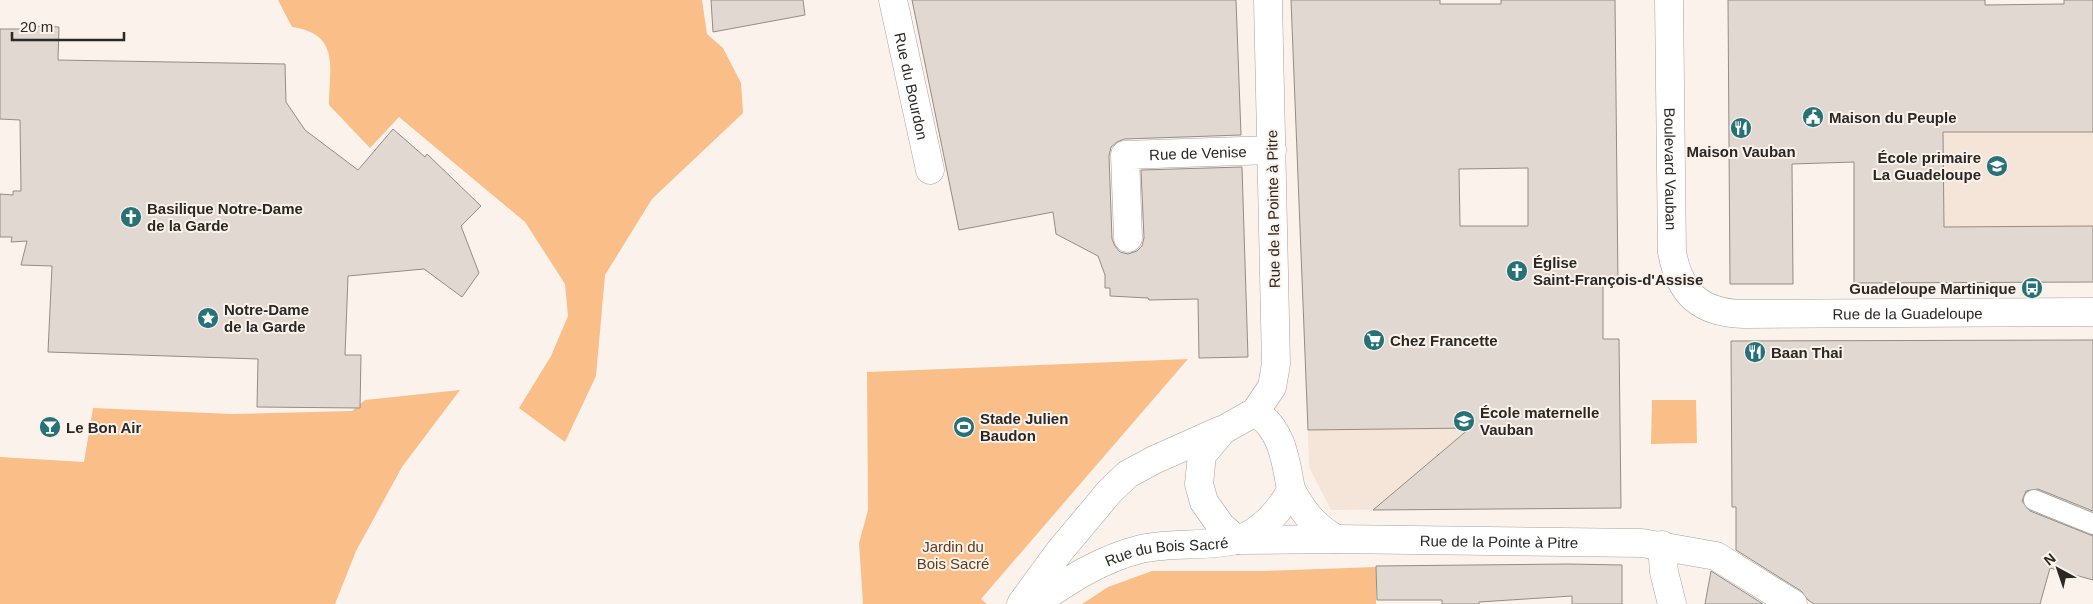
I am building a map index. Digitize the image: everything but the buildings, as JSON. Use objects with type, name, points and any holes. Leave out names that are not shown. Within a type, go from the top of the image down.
[{"type":"street","name":"Rue du Bourdon","points":[[894,0],[930,170]]},
{"type":"street","name":"Rue de la Pointe à Pitre","points":[[1268,0],[1276,364],[1272,387],[1254,412],[1223,430],[1202,455],[1199,484],[1204,502],[1220,526],[1237,540],[1336,538],[1642,542],[1716,556],[1793,604]]},
{"type":"street","name":"Boulevard Vauban","points":[[1669,0],[1672,252],[1676,271],[1687,291],[1703,306],[1722,313]]},
{"type":"street","name":"Rue de Venise","points":[[1128,238],[1125,155],[1272,150]]},
{"type":"street","name":"Rue de la Guadeloupe","points":[[1722,313],[2093,312]]},
{"type":"street","points":[[1254,412],[1267,419],[1276,432],[1288,469],[1291,490],[1302,509],[1317,528],[1336,538]]},
{"type":"street","points":[[1021,604],[1059,552],[1110,491],[1128,474],[1154,460],[1223,430]]},
{"type":"street","name":"Rue du Bois Sacré","points":[[1034,604],[1081,573],[1110,558],[1142,548],[1237,540],[1257,530],[1271,518],[1291,490]]},
{"type":"street","points":[[1662,545],[1664,572],[1672,604]]},
{"type":"lane","points":[[2034,500],[2093,524]]},
{"type":"shaded area","name":"École primaire La Guadeloupe","points":[[2093,90],[2093,282],[1901,283],[1900,92]]},
{"type":"shaded area","name":"École maternelle Vauban","points":[[1619,372],[1621,508],[1331,510],[1309,467],[1306,375]]},
{"type":"green space","points":[[278,0],[702,0],[707,34],[723,48],[741,83],[743,113],[652,199],[605,275],[596,376],[565,442],[519,408],[551,356],[568,316],[565,284],[525,222],[399,117],[370,148],[329,105],[330,66],[329,55],[325,45],[318,37],[308,31],[292,27]]},
{"type":"green space","name":"Jardin du Bois Sacré","points":[[1188,359],[981,599],[987,604],[863,604],[859,543],[868,510],[867,372]]},
{"type":"green space","points":[[460,390],[402,467],[356,551],[335,604],[0,604],[0,457],[84,462],[93,408],[232,414],[352,411],[365,400]]},
{"type":"green space","points":[[1652,400],[1696,400],[1697,443],[1651,444]]},
{"type":"green space","points":[[1376,567],[1376,604],[1082,604],[1108,587],[1152,571],[1263,571]]},
{"type":"place","name":"Maison du Peuple","points":[[1813,117]]},
{"type":"place","name":"Maison Vauban","points":[[1741,128]]},
{"type":"place","name":"École primaire La Guadeloupe","points":[[1997,166]]},
{"type":"place","name":"Basilique Notre-Dame de la Garde","points":[[131,217]]},
{"type":"place","name":"Église Saint-François-d'Assise","points":[[1517,271]]},
{"type":"place","name":"Guadeloupe Martinique","points":[[2032,288]]},
{"type":"place","name":"Notre-Dame de la Garde","points":[[208,318]]},
{"type":"place","name":"Chez Francette","points":[[1374,340]]},
{"type":"place","name":"Baan Thai","points":[[1755,352]]},
{"type":"place","name":"École maternelle Vauban","points":[[1464,421]]},
{"type":"place","name":"Le Bon Air","points":[[50,427]]},
{"type":"place","name":"Stade Julien Baudon","points":[[964,427]]}]
